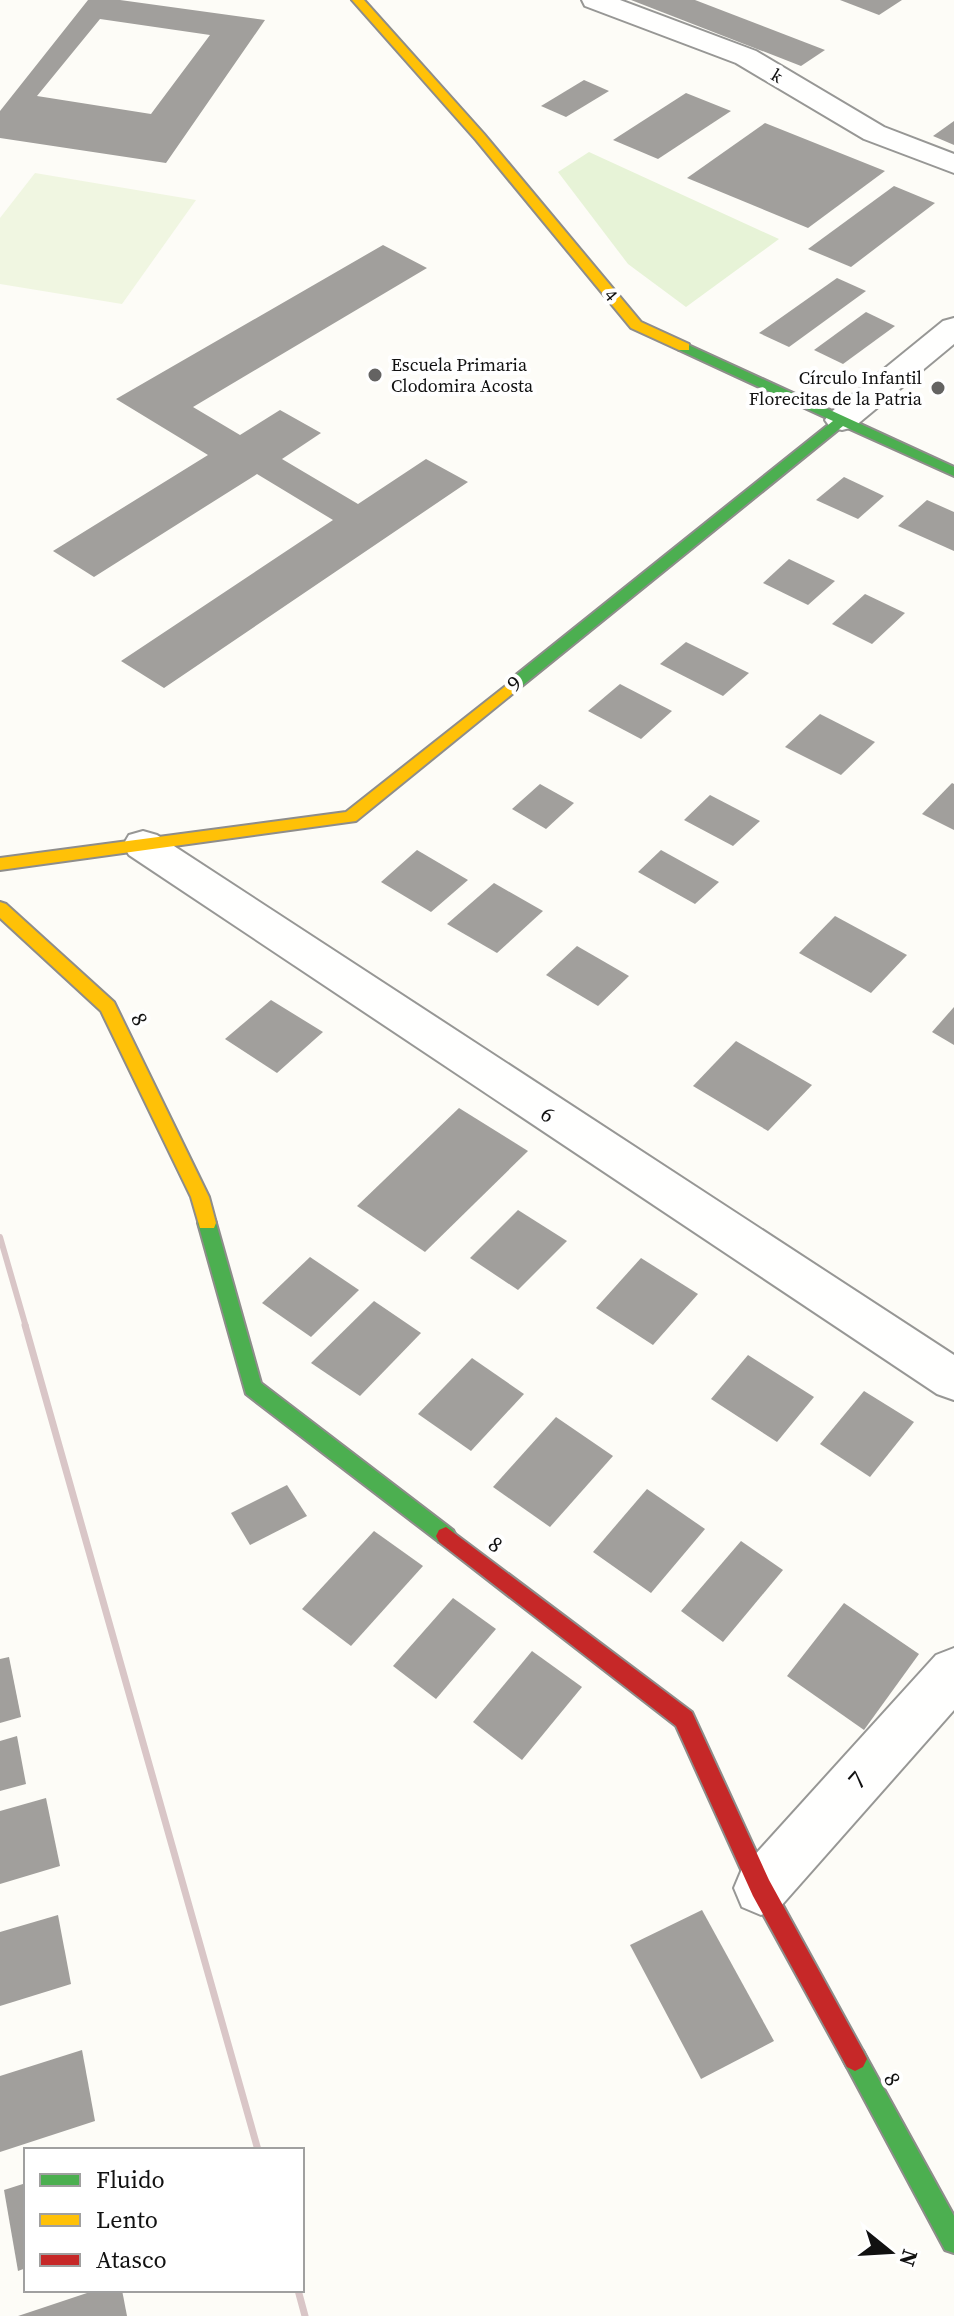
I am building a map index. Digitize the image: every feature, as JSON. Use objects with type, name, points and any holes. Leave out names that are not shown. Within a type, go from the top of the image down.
[{"type":"street","name":"4","points":[[358,0],[480,137],[636,325],[954,472]]},
{"type":"street","name":"k","points":[[595,0],[746,57],[874,133],[954,164]]},
{"type":"street","name":"9","points":[[0,864],[350,817],[954,328]]},
{"type":"street","name":"6","points":[[143,845],[954,1380]]},
{"type":"street","name":"8","points":[[0,908],[108,1007],[200,1197],[253,1388],[684,1719],[761,1888],[954,2241]]},
{"type":"street","name":"7","points":[[761,1888],[954,1672]]},
{"type":"green space","points":[[589,152],[779,239],[686,307],[628,264],[558,172]]},
{"type":"green space","points":[[35,173],[196,200],[122,304],[0,284],[0,218]]},
{"type":"building","points":[[88,0],[120,0],[265,20],[166,163],[0,138],[0,111]],"holes":[[[100,19],[210,35],[151,114],[37,96]]]},
{"type":"building","points":[[631,0],[695,0],[825,50],[801,66]]},
{"type":"building","points":[[840,0],[902,0],[879,15]]},
{"type":"building","points":[[584,80],[609,91],[566,117],[541,106]]},
{"type":"building","points":[[686,93],[731,111],[658,159],[613,140]]},
{"type":"building","points":[[954,121],[954,145],[933,136]]},
{"type":"building","points":[[765,123],[885,171],[808,228],[687,178]]},
{"type":"building","points":[[894,186],[935,203],[851,267],[808,249]]},
{"type":"building","points":[[383,245],[427,268],[193,407],[240,435],[280,410],[321,433],[282,459],[358,504],[426,459],[468,482],[164,688],[121,661],[333,520],[257,474],[94,577],[53,551],[208,455],[116,399]]},
{"type":"building","points":[[837,278],[866,291],[789,347],[759,333]]},
{"type":"building","points":[[866,312],[895,326],[843,364],[814,350]]},
{"type":"building","points":[[844,477],[884,496],[858,519],[816,500]]},
{"type":"building","points":[[927,500],[954,512],[954,551],[898,526]]},
{"type":"building","points":[[789,559],[835,581],[808,605],[763,583]]},
{"type":"building","points":[[865,594],[905,613],[872,644],[832,624]]},
{"type":"building","points":[[686,642],[749,673],[723,696],[660,664]]},
{"type":"building","points":[[620,684],[672,711],[641,739],[588,711]]},
{"type":"building","points":[[820,714],[875,742],[841,775],[785,747]]},
{"type":"building","points":[[540,784],[574,803],[546,829],[512,809]]},
{"type":"building","points":[[954,784],[954,830],[922,814]]},
{"type":"building","points":[[710,795],[760,821],[733,846],[684,820]]},
{"type":"building","points":[[417,850],[468,880],[431,912],[381,882]]},
{"type":"building","points":[[661,850],[719,882],[695,904],[638,872]]},
{"type":"building","points":[[494,883],[543,911],[497,953],[447,924]]},
{"type":"building","points":[[835,916],[907,955],[871,993],[799,953]]},
{"type":"building","points":[[577,946],[629,976],[598,1006],[546,975]]},
{"type":"building","points":[[271,1000],[323,1032],[277,1073],[225,1039]]},
{"type":"building","points":[[954,1007],[954,1045],[932,1032]]},
{"type":"building","points":[[736,1041],[812,1085],[768,1131],[693,1086]]},
{"type":"building","points":[[459,1108],[528,1151],[425,1252],[357,1206]]},
{"type":"building","points":[[518,1210],[567,1241],[518,1290],[470,1258]]},
{"type":"building","points":[[310,1257],[359,1290],[311,1337],[262,1303]]},
{"type":"building","points":[[641,1258],[698,1294],[653,1345],[596,1308]]},
{"type":"building","points":[[374,1301],[421,1333],[360,1396],[311,1363]]},
{"type":"building","points":[[748,1355],[814,1397],[777,1442],[711,1399]]},
{"type":"building","points":[[472,1358],[524,1394],[471,1451],[418,1414]]},
{"type":"building","points":[[864,1391],[914,1422],[870,1477],[820,1444]]},
{"type":"building","points":[[556,1417],[613,1456],[550,1527],[493,1487]]},
{"type":"building","points":[[287,1485],[307,1516],[250,1545],[231,1513]]},
{"type":"building","points":[[647,1489],[705,1529],[651,1593],[593,1552]]},
{"type":"building","points":[[374,1531],[423,1566],[351,1646],[302,1609]]},
{"type":"building","points":[[741,1541],[783,1570],[723,1642],[681,1611]]},
{"type":"building","points":[[453,1598],[496,1629],[436,1699],[393,1666]]},
{"type":"building","points":[[844,1603],[919,1654],[864,1730],[787,1676]]},
{"type":"building","points":[[532,1651],[582,1687],[522,1760],[473,1722]]},
{"type":"building","points":[[9,1657],[21,1717],[0,1723],[0,1659]]},
{"type":"building","points":[[17,1736],[26,1784],[0,1791],[0,1741]]},
{"type":"building","points":[[46,1798],[60,1866],[0,1884],[0,1811]]},
{"type":"building","points":[[702,1910],[774,2041],[701,2079],[630,1945]]},
{"type":"building","points":[[58,1915],[71,1984],[0,2006],[0,1932]]},
{"type":"building","points":[[82,2050],[95,2121],[0,2152],[0,2076]]},
{"type":"building","points":[[24,2184],[24,2269],[18,2271],[4,2190]]},
{"type":"building","points":[[90,2292],[122,2292],[127,2316],[18,2316]]},
{"type":"railway","points":[[0,1237],[26,1327]]},
{"type":"railway","points":[[25,1325],[257,2148]]},
{"type":"railway","points":[[299,2292],[305,2316]]},
{"type":"traffic: fast","points":[[684,347],[954,472]]},
{"type":"traffic: fast","points":[[512,686],[842,420]]},
{"type":"traffic: fast","points":[[207,1223],[253,1388],[446,1536]]},
{"type":"traffic: fast","points":[[855,2059],[954,2241]]},
{"type":"traffic: slow","points":[[358,0],[480,137],[636,325],[684,347]]},
{"type":"traffic: slow","points":[[0,864],[350,817],[512,686]]},
{"type":"traffic: slow","points":[[0,908],[108,1007],[200,1197],[207,1223]]},
{"type":"traffic: jam","points":[[446,1536],[684,1719],[761,1888],[855,2059]]},
{"type":"place","name":"Escuela Primaria Clodomira Acosta","points":[[375,375]]},
{"type":"place","name":"Círculo Infantil Florecitas de la Patria","points":[[938,388]]}]
